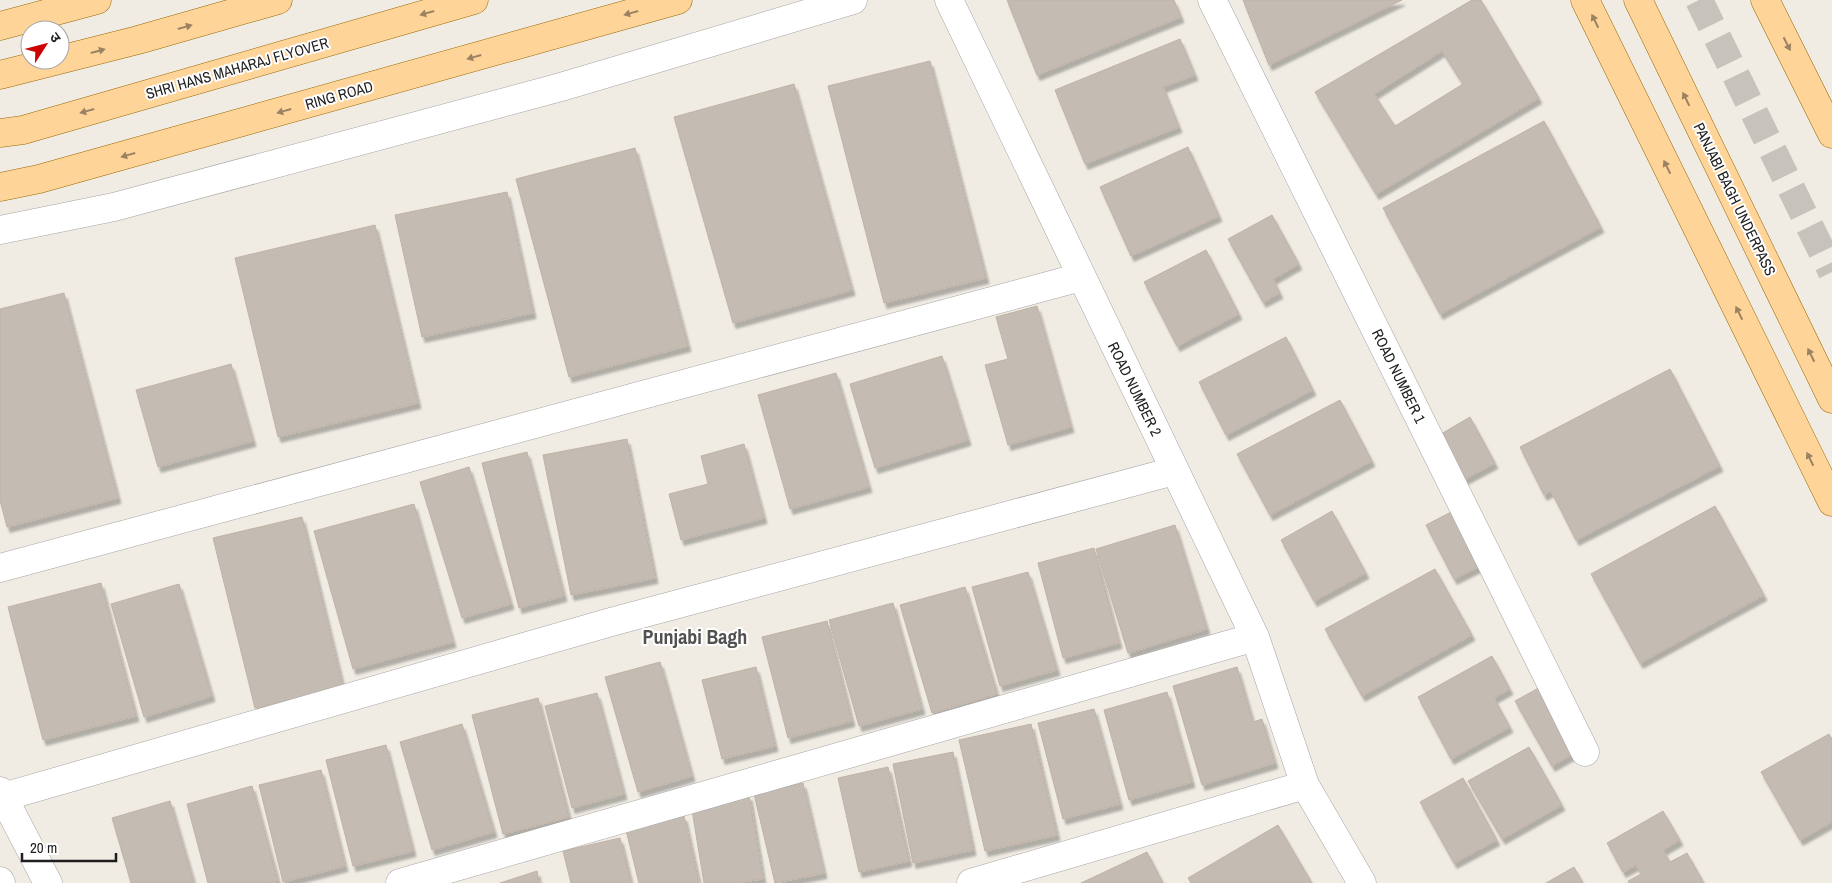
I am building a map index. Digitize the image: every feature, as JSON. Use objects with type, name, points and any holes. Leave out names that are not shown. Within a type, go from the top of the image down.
[{"type":"main road","points":[[0,26],[97,0]]},
{"type":"main road","points":[[0,75],[119,46],[278,0]]},
{"type":"main road","name":"SHRI HANS MAHARAJ FLYOVER","points":[[0,134],[23,130],[474,0]]},
{"type":"main road","name":"RING ROAD","points":[[0,187],[39,179],[678,0]]},
{"type":"main road","points":[[1584,0],[1832,502]]},
{"type":"main road","name":"PANJABI BAGH UNDERPASS","points":[[1638,0],[1832,399]]},
{"type":"main road","points":[[1765,0],[1832,134]]},
{"type":"street","points":[[0,230],[133,202],[561,87],[852,0]]},
{"type":"street","name":"ROAD NUMBER 2","points":[[948,0],[1255,637],[1305,785],[1362,883]]},
{"type":"street","name":"ROAD NUMBER 1","points":[[1212,0],[1585,752]]},
{"type":"street","points":[[0,568],[1082,277]]},
{"type":"street","points":[[48,883],[2,794],[611,622],[1174,471]]},
{"type":"street","points":[[400,883],[1255,637]]},
{"type":"street","points":[[971,883],[1305,785]]},
{"type":"building","points":[[1007,0],[1174,0],[1181,17],[1037,75]]},
{"type":"building","points":[[1243,0],[1402,0],[1269,65]]},
{"type":"building","points":[[1472,0],[1481,0],[1539,98],[1376,194],[1315,92]],"holes":[[[1442,51],[1463,84],[1395,126],[1374,94]]]},
{"type":"building","points":[[1180,39],[1195,75],[1163,87],[1179,127],[1085,164],[1055,90]]},
{"type":"building","points":[[930,61],[986,278],[884,303],[828,86]]},
{"type":"building","points":[[794,84],[852,290],[733,323],[674,117]]},
{"type":"building","points":[[1544,121],[1601,227],[1440,314],[1383,208]]},
{"type":"building","points":[[1188,147],[1219,216],[1131,256],[1100,187]]},
{"type":"building","points":[[635,148],[688,346],[569,377],[516,179]]},
{"type":"building","points":[[507,192],[533,313],[422,337],[395,215]]},
{"type":"building","points":[[1272,215],[1299,264],[1273,279],[1280,293],[1263,302],[1228,239]]},
{"type":"building","points":[[375,225],[418,403],[278,437],[235,258]]},
{"type":"building","points":[[1206,250],[1239,314],[1177,346],[1144,282]]},
{"type":"building","points":[[64,293],[118,498],[7,527],[0,500],[0,309]]},
{"type":"building","points":[[1037,306],[1071,427],[1008,445],[985,365],[1008,359],[996,317]]},
{"type":"building","points":[[1286,337],[1313,390],[1226,435],[1199,382]]},
{"type":"building","points":[[942,356],[968,440],[875,468],[850,384]]},
{"type":"building","points":[[231,364],[253,441],[158,467],[136,390]]},
{"type":"building","points":[[1670,369],[1720,466],[1576,540],[1551,491],[1544,495],[1520,447]]},
{"type":"building","points":[[836,373],[869,487],[790,509],[758,395]]},
{"type":"building","points":[[1340,400],[1372,461],[1270,515],[1237,454]]},
{"type":"building","points":[[1470,417],[1495,463],[1465,479],[1441,434]]},
{"type":"building","points":[[627,439],[655,578],[571,595],[543,455]]},
{"type":"building","points":[[744,444],[764,518],[681,540],[669,494],[708,484],[701,456]]},
{"type":"building","points":[[527,452],[564,596],[519,608],[482,463]]},
{"type":"building","points":[[469,467],[511,604],[462,618],[420,482]]},
{"type":"building","points":[[414,504],[453,642],[353,669],[314,531]]},
{"type":"building","points":[[1715,506],[1764,595],[1640,663],[1591,574]]},
{"type":"building","points":[[1332,511],[1366,573],[1314,601],[1281,540]]},
{"type":"building","points":[[1451,512],[1480,566],[1454,579],[1426,525]]},
{"type":"building","points":[[302,517],[343,687],[255,708],[213,538]]},
{"type":"building","points":[[1175,525],[1207,629],[1128,653],[1096,549]]},
{"type":"building","points":[[1094,548],[1119,643],[1063,658],[1038,563]]},
{"type":"building","points":[[1435,569],[1472,635],[1362,696],[1325,629]]},
{"type":"building","points":[[1028,572],[1057,670],[1000,686],[972,587]]},
{"type":"building","points":[[101,583],[136,716],[43,740],[8,607]]},
{"type":"building","points":[[179,584],[212,696],[144,717],[111,604]]},
{"type":"building","points":[[965,587],[997,694],[932,713],[900,605]]},
{"type":"building","points":[[893,603],[922,709],[859,726],[829,620]]},
{"type":"building","points":[[827,621],[852,721],[788,738],[762,637]]},
{"type":"building","points":[[1492,656],[1510,689],[1494,698],[1510,727],[1451,759],[1418,697]]},
{"type":"building","points":[[660,662],[692,776],[638,792],[605,677]]},
{"type":"building","points":[[756,667],[775,746],[722,759],[702,680]]},
{"type":"building","points":[[1237,667],[1253,722],[1262,719],[1275,763],[1202,785],[1173,686]]},
{"type":"building","points":[[1544,685],[1580,750],[1552,766],[1515,701]]},
{"type":"building","points":[[1167,692],[1192,782],[1129,800],[1104,710]]},
{"type":"building","points":[[597,693],[624,794],[572,808],[545,706]]},
{"type":"building","points":[[538,698],[569,817],[503,834],[472,715]]},
{"type":"building","points":[[1094,709],[1120,804],[1063,819],[1038,723]]},
{"type":"building","points":[[462,724],[494,832],[432,850],[400,742]]},
{"type":"building","points":[[1031,724],[1057,835],[985,851],[959,740]]},
{"type":"building","points":[[1829,734],[1832,739],[1832,822],[1800,840],[1761,772]]},
{"type":"building","points":[[386,745],[413,851],[353,866],[326,760]]},
{"type":"building","points":[[1529,747],[1562,805],[1502,839],[1468,781]]},
{"type":"building","points":[[953,752],[973,850],[913,863],[893,764]]},
{"type":"building","points":[[888,767],[909,861],[859,872],[838,778]]},
{"type":"building","points":[[321,770],[345,866],[283,882],[259,785]]},
{"type":"building","points":[[1463,778],[1497,840],[1454,863],[1420,802]]},
{"type":"building","points":[[803,783],[824,873],[775,883],[754,794]]},
{"type":"building","points":[[252,786],[278,881],[270,883],[208,883],[187,804]]},
{"type":"building","points":[[749,795],[763,879],[735,883],[704,883],[691,804]]},
{"type":"building","points":[[170,801],[194,883],[131,883],[112,818]]},
{"type":"building","points":[[1663,811],[1680,840],[1663,850],[1670,862],[1687,853],[1704,883],[1629,883],[1628,881],[1641,874],[1636,865],[1623,872],[1607,843]]},
{"type":"building","points":[[684,816],[699,883],[639,883],[626,830]]},
{"type":"building","points":[[1278,825],[1312,883],[1191,883],[1188,878]]},
{"type":"building","points":[[620,838],[631,883],[571,883],[563,851]]},
{"type":"building","points":[[1147,852],[1163,883],[1081,883]]},
{"type":"building","points":[[1574,867],[1583,883],[1546,883]]},
{"type":"building","points":[[537,871],[539,883],[500,883]]},
{"type":"tunnel","points":[[1699,0],[1832,272]]},
{"type":"district","name":"Punjabi Bagh","points":[[695,636]]}]
